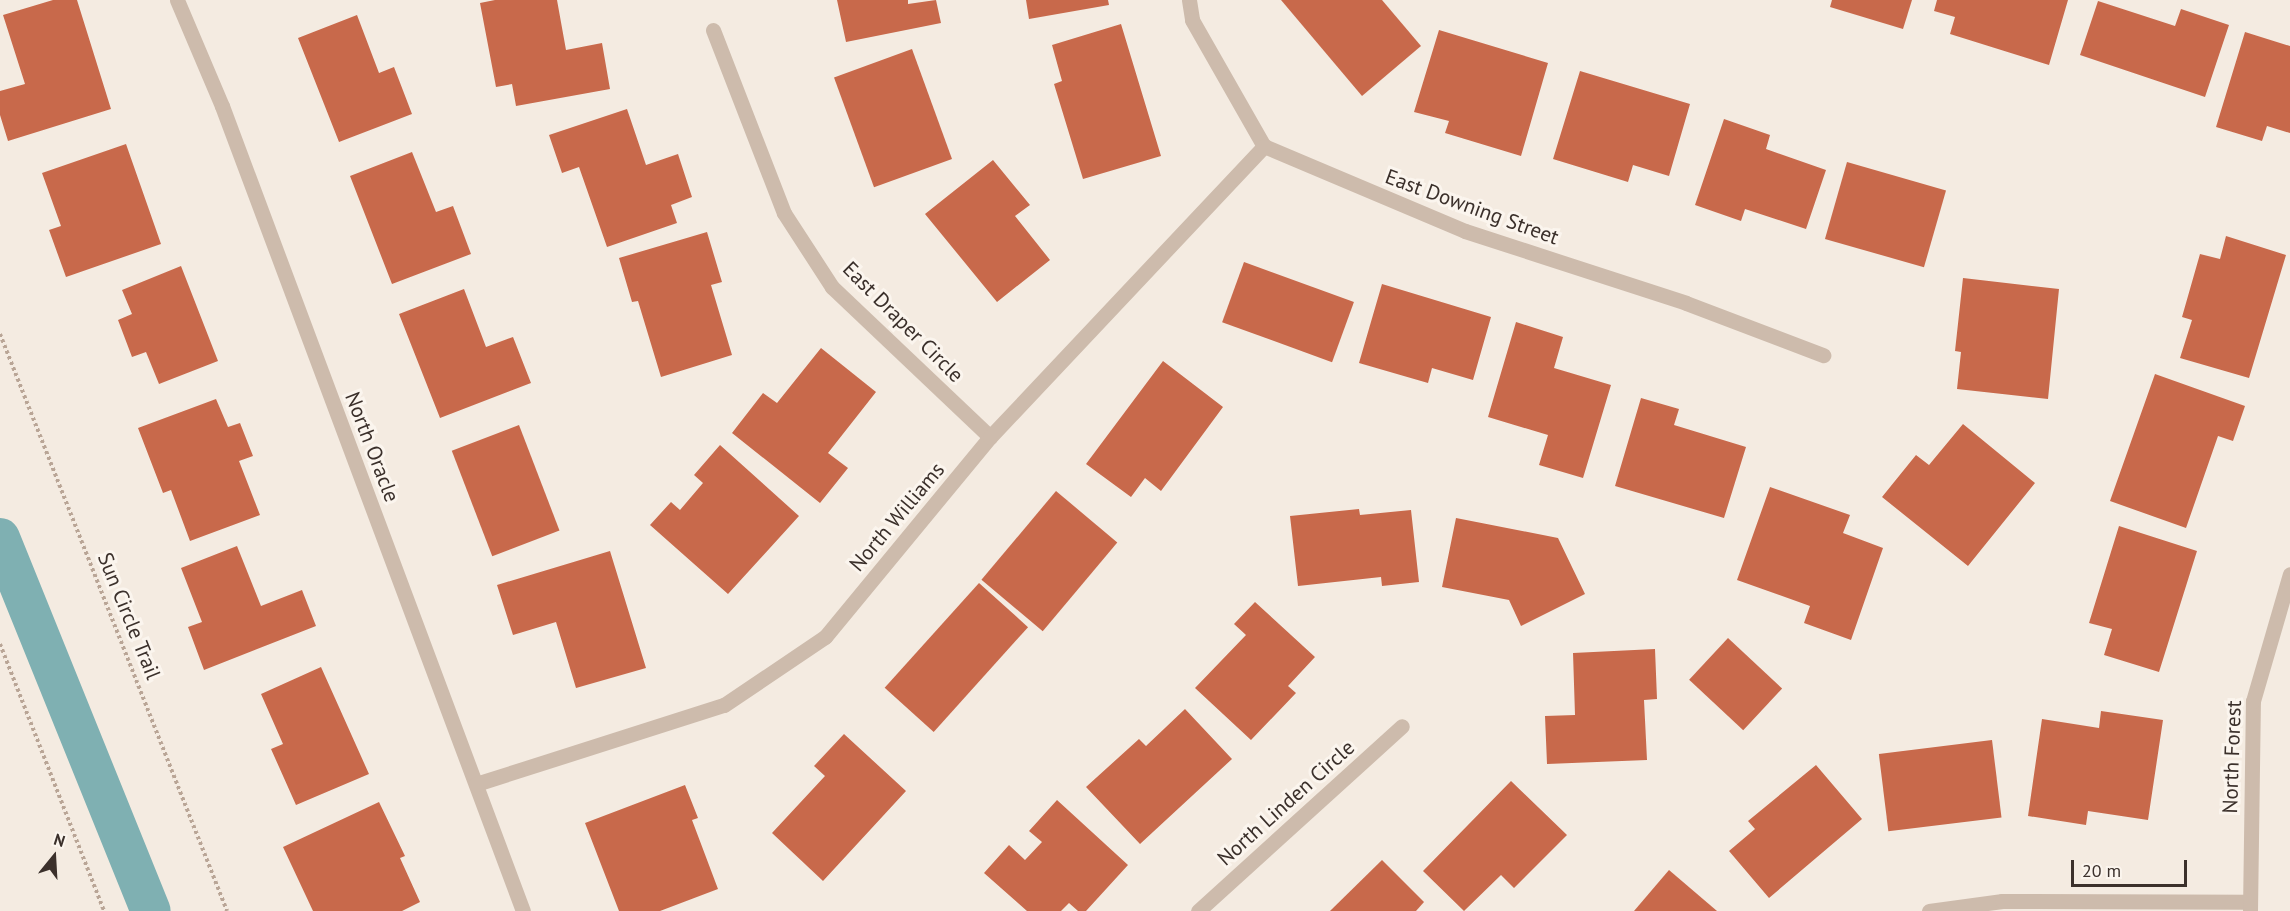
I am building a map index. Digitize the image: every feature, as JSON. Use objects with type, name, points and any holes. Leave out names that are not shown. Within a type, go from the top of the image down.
[{"type":"street","name":"North Oracle","points":[[177,0],[222,106],[523,911]]},
{"type":"street","points":[[1189,0],[1192,20],[1264,146]]},
{"type":"street","name":"East Draper Circle","points":[[713,30],[784,213],[832,286],[990,437]]},
{"type":"street","name":"North Williams","points":[[476,784],[724,705],[825,637],[990,437],[1264,146]]},
{"type":"street","name":"East Downing Street","points":[[1264,146],[1465,231],[1686,303],[1823,355]]},
{"type":"street","name":"North Forest","points":[[2250,906],[2253,701],[2290,574]]},
{"type":"street","name":"North Linden Circle","points":[[1198,911],[1402,726]]},
{"type":"street","points":[[1929,911],[2002,901],[2250,906]]},
{"type":"path","name":"Sun Circle Trail","points":[[0,334],[227,911]]},
{"type":"path","points":[[0,644],[104,911]]},
{"type":"building","points":[[53,0],[77,0],[111,109],[8,141],[0,115],[0,91],[25,84],[3,15]]},
{"type":"building","points":[[495,0],[557,0],[566,50],[602,43],[610,89],[516,106],[512,84],[496,87],[480,3]]},
{"type":"building","points":[[837,0],[908,0],[908,4],[936,0],[941,23],[846,42]]},
{"type":"building","points":[[1026,0],[1108,0],[1109,5],[1029,19]]},
{"type":"building","points":[[1281,0],[1382,0],[1421,46],[1362,96]]},
{"type":"building","points":[[1832,0],[1912,0],[1903,29],[1830,7]]},
{"type":"building","points":[[1937,0],[2068,0],[2049,65],[1950,34],[1955,17],[1934,11]]},
{"type":"building","points":[[2098,1],[2175,26],[2181,9],[2229,25],[2205,97],[2080,55]]},
{"type":"building","points":[[357,15],[379,73],[394,67],[412,114],[339,142],[298,38]]},
{"type":"building","points":[[1121,24],[1161,156],[1083,179],[1054,84],[1062,81],[1052,45]]},
{"type":"building","points":[[1439,30],[1548,63],[1521,156],[1445,133],[1449,121],[1414,112]]},
{"type":"building","points":[[2245,32],[2290,46],[2290,133],[2267,126],[2262,141],[2216,127]]},
{"type":"building","points":[[912,49],[952,159],[874,187],[834,77]]},
{"type":"building","points":[[1580,71],[1690,104],[1669,176],[1633,165],[1628,182],[1553,159]]},
{"type":"building","points":[[627,109],[646,165],[678,154],[692,197],[671,205],[677,223],[607,247],[579,167],[562,173],[549,135]]},
{"type":"building","points":[[1724,119],[1770,135],[1766,149],[1826,170],[1806,229],[1745,209],[1741,221],[1695,205]]},
{"type":"building","points":[[126,144],[161,244],[66,277],[49,230],[61,226],[42,173]]},
{"type":"building","points":[[412,152],[436,212],[453,206],[471,254],[392,284],[350,176]]},
{"type":"building","points":[[993,160],[1030,205],[1015,216],[1050,260],[997,302],[925,214]]},
{"type":"building","points":[[1847,162],[1946,190],[1924,267],[1825,239]]},
{"type":"building","points":[[707,232],[722,282],[711,285],[732,355],[661,377],[638,301],[632,302],[619,258]]},
{"type":"building","points":[[2226,236],[2286,255],[2249,378],[2180,358],[2192,320],[2182,317],[2200,254],[2220,259]]},
{"type":"building","points":[[1244,262],[1354,302],[1332,362],[1222,322]]},
{"type":"building","points":[[181,266],[218,361],[159,384],[146,352],[132,357],[118,320],[132,314],[122,290]]},
{"type":"building","points":[[1963,278],[2059,289],[2048,399],[1957,389],[1961,352],[1955,351]]},
{"type":"building","points":[[1382,284],[1491,317],[1473,380],[1432,368],[1428,383],[1359,363]]},
{"type":"building","points":[[464,289],[486,347],[513,337],[531,383],[440,418],[399,314]]},
{"type":"building","points":[[1516,322],[1563,337],[1554,368],[1611,385],[1583,478],[1539,465],[1548,435],[1488,417]]},
{"type":"building","points":[[821,348],[876,392],[828,453],[848,468],[820,503],[732,433],[763,393],[777,403]]},
{"type":"building","points":[[1163,361],[1223,407],[1161,491],[1145,478],[1131,497],[1086,464]]},
{"type":"building","points":[[2155,374],[2245,406],[2233,441],[2218,436],[2186,528],[2110,501]]},
{"type":"building","points":[[1641,398],[1679,409],[1674,425],[1746,447],[1724,518],[1615,486]]},
{"type":"building","points":[[216,399],[228,427],[240,423],[253,456],[239,461],[260,515],[190,541],[171,490],[163,493],[138,428]]},
{"type":"building","points":[[1963,424],[2035,483],[1968,566],[1882,497],[1916,455],[1929,465]]},
{"type":"building","points":[[519,425],[559,530],[492,556],[452,451]]},
{"type":"building","points":[[720,445],[799,516],[728,594],[650,525],[671,502],[680,510],[703,483],[694,475]]},
{"type":"building","points":[[1770,487],[1850,515],[1843,533],[1883,548],[1851,640],[1804,623],[1810,606],[1737,580]]},
{"type":"building","points":[[1056,491],[1117,542],[1043,631],[981,580]]},
{"type":"building","points":[[1359,509],[1360,515],[1411,510],[1419,582],[1382,586],[1381,577],[1298,586],[1290,516]]},
{"type":"building","points":[[1456,518],[1558,538],[1585,594],[1521,626],[1509,600],[1442,587]]},
{"type":"building","points":[[2119,526],[2197,551],[2159,672],[2104,655],[2112,629],[2089,623]]},
{"type":"building","points":[[237,546],[261,606],[302,590],[316,626],[204,670],[188,627],[202,622],[181,568]]},
{"type":"building","points":[[610,551],[646,668],[576,688],[556,622],[513,635],[497,585]]},
{"type":"building","points":[[979,583],[1028,627],[934,732],[885,688]]},
{"type":"building","points":[[1255,602],[1315,657],[1288,686],[1296,693],[1251,740],[1195,688],[1246,635],[1234,624]]},
{"type":"building","points":[[1728,638],[1782,688],[1743,730],[1689,680]]},
{"type":"building","points":[[1655,649],[1657,699],[1644,700],[1647,760],[1547,764],[1545,716],[1575,715],[1573,653]]},
{"type":"building","points":[[321,667],[369,774],[296,805],[271,749],[283,744],[261,694]]},
{"type":"building","points":[[1185,709],[1232,759],[1140,844],[1086,787],[1139,739],[1146,746]]},
{"type":"building","points":[[2101,711],[2163,720],[2148,820],[2088,811],[2086,825],[2028,816],[2042,719],[2099,728]]},
{"type":"building","points":[[844,734],[906,791],[823,881],[772,833],[825,776],[814,766]]},
{"type":"building","points":[[1992,740],[2002,817],[1888,831],[1879,754]]},
{"type":"building","points":[[1816,765],[1862,819],[1769,898],[1729,851],[1755,829],[1748,821]]},
{"type":"building","points":[[1511,781],[1567,835],[1514,888],[1501,875],[1464,911],[1423,871]]},
{"type":"building","points":[[685,785],[698,818],[692,820],[718,889],[660,911],[619,911],[585,823]]},
{"type":"building","points":[[1057,800],[1128,865],[1086,911],[1078,911],[1069,903],[1061,911],[1027,911],[984,873],[1009,845],[1025,860],[1042,842],[1029,831]]},
{"type":"building","points":[[379,802],[405,856],[400,858],[420,902],[402,911],[313,911],[283,847]]},
{"type":"building","points":[[1382,860],[1424,902],[1416,911],[1330,911]]},
{"type":"building","points":[[1669,870],[1717,911],[1634,911]]},
{"type":"waterway","points":[[0,538],[151,911]]}]
